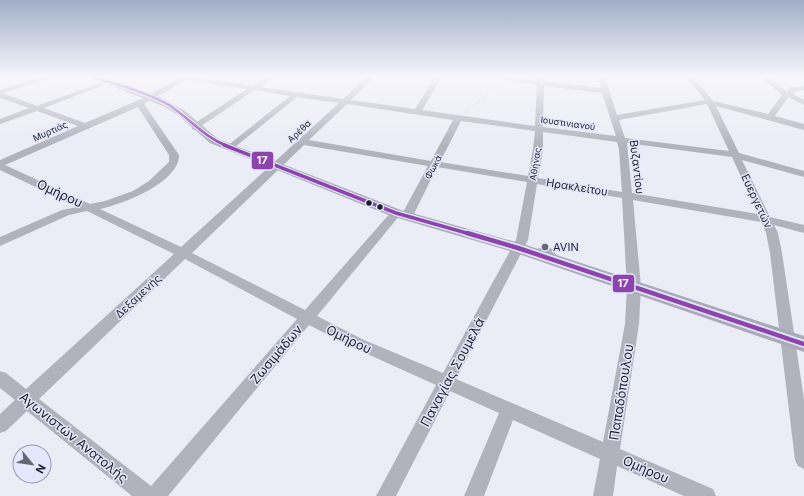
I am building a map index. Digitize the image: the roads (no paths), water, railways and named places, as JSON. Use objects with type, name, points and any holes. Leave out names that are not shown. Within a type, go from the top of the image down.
[{"type":"main road","points":[[156,100],[177,109],[195,128],[209,139],[402,214],[518,248],[804,344]]},
{"type":"street","points":[[14,100],[85,126]]},
{"type":"street","points":[[0,122],[60,100]]},
{"type":"street","name":"Μυρτιάς","points":[[0,164],[146,100]]},
{"type":"street","points":[[195,128],[237,100]]},
{"type":"street","points":[[230,148],[288,100]]},
{"type":"street","name":"Ιουστινιανού","points":[[334,100],[735,155],[804,174]]},
{"type":"street","points":[[417,112],[424,100]]},
{"type":"street","name":"Αθήνας","points":[[518,248],[524,232],[533,180],[540,129],[541,100]]},
{"type":"street","name":"Βυζαντίου","points":[[608,100],[624,148],[634,287]]},
{"type":"street","points":[[770,117],[782,100]]},
{"type":"street","name":"Αρέθα","points":[[276,166],[346,102]]},
{"type":"street","points":[[614,118],[710,102],[804,127]]},
{"type":"street","name":"Ευεργετών","points":[[710,102],[766,219],[776,253],[804,460]]},
{"type":"street","points":[[0,242],[56,216],[115,202],[143,190],[162,176],[174,162],[174,154],[139,103]]},
{"type":"street","name":"Φωκά","points":[[402,214],[434,164],[458,118]]},
{"type":"street","name":"Ηρακλείτου","points":[[302,142],[766,219],[804,229]]},
{"type":"street","name":"Ομήρου","points":[[0,164],[184,254],[306,318],[508,411],[611,453],[706,496]]},
{"type":"street","name":"Δεξαμενής","points":[[0,425],[184,254],[276,166]]},
{"type":"street","name":"Ζωσιμάδων","points":[[156,496],[306,318],[402,214]]},
{"type":"street","name":"Παναγίας Σουμελά","points":[[386,496],[518,248]]},
{"type":"street","name":"Παπαδόπουλου","points":[[602,496],[611,453],[632,324],[634,287]]},
{"type":"street","name":"Αγωνιστών Ανατολής","points":[[0,378],[88,450],[148,496]]},
{"type":"street","points":[[474,496],[508,411]]},
{"type":"place","name":"AVIN","points":[[545,247]]}]
